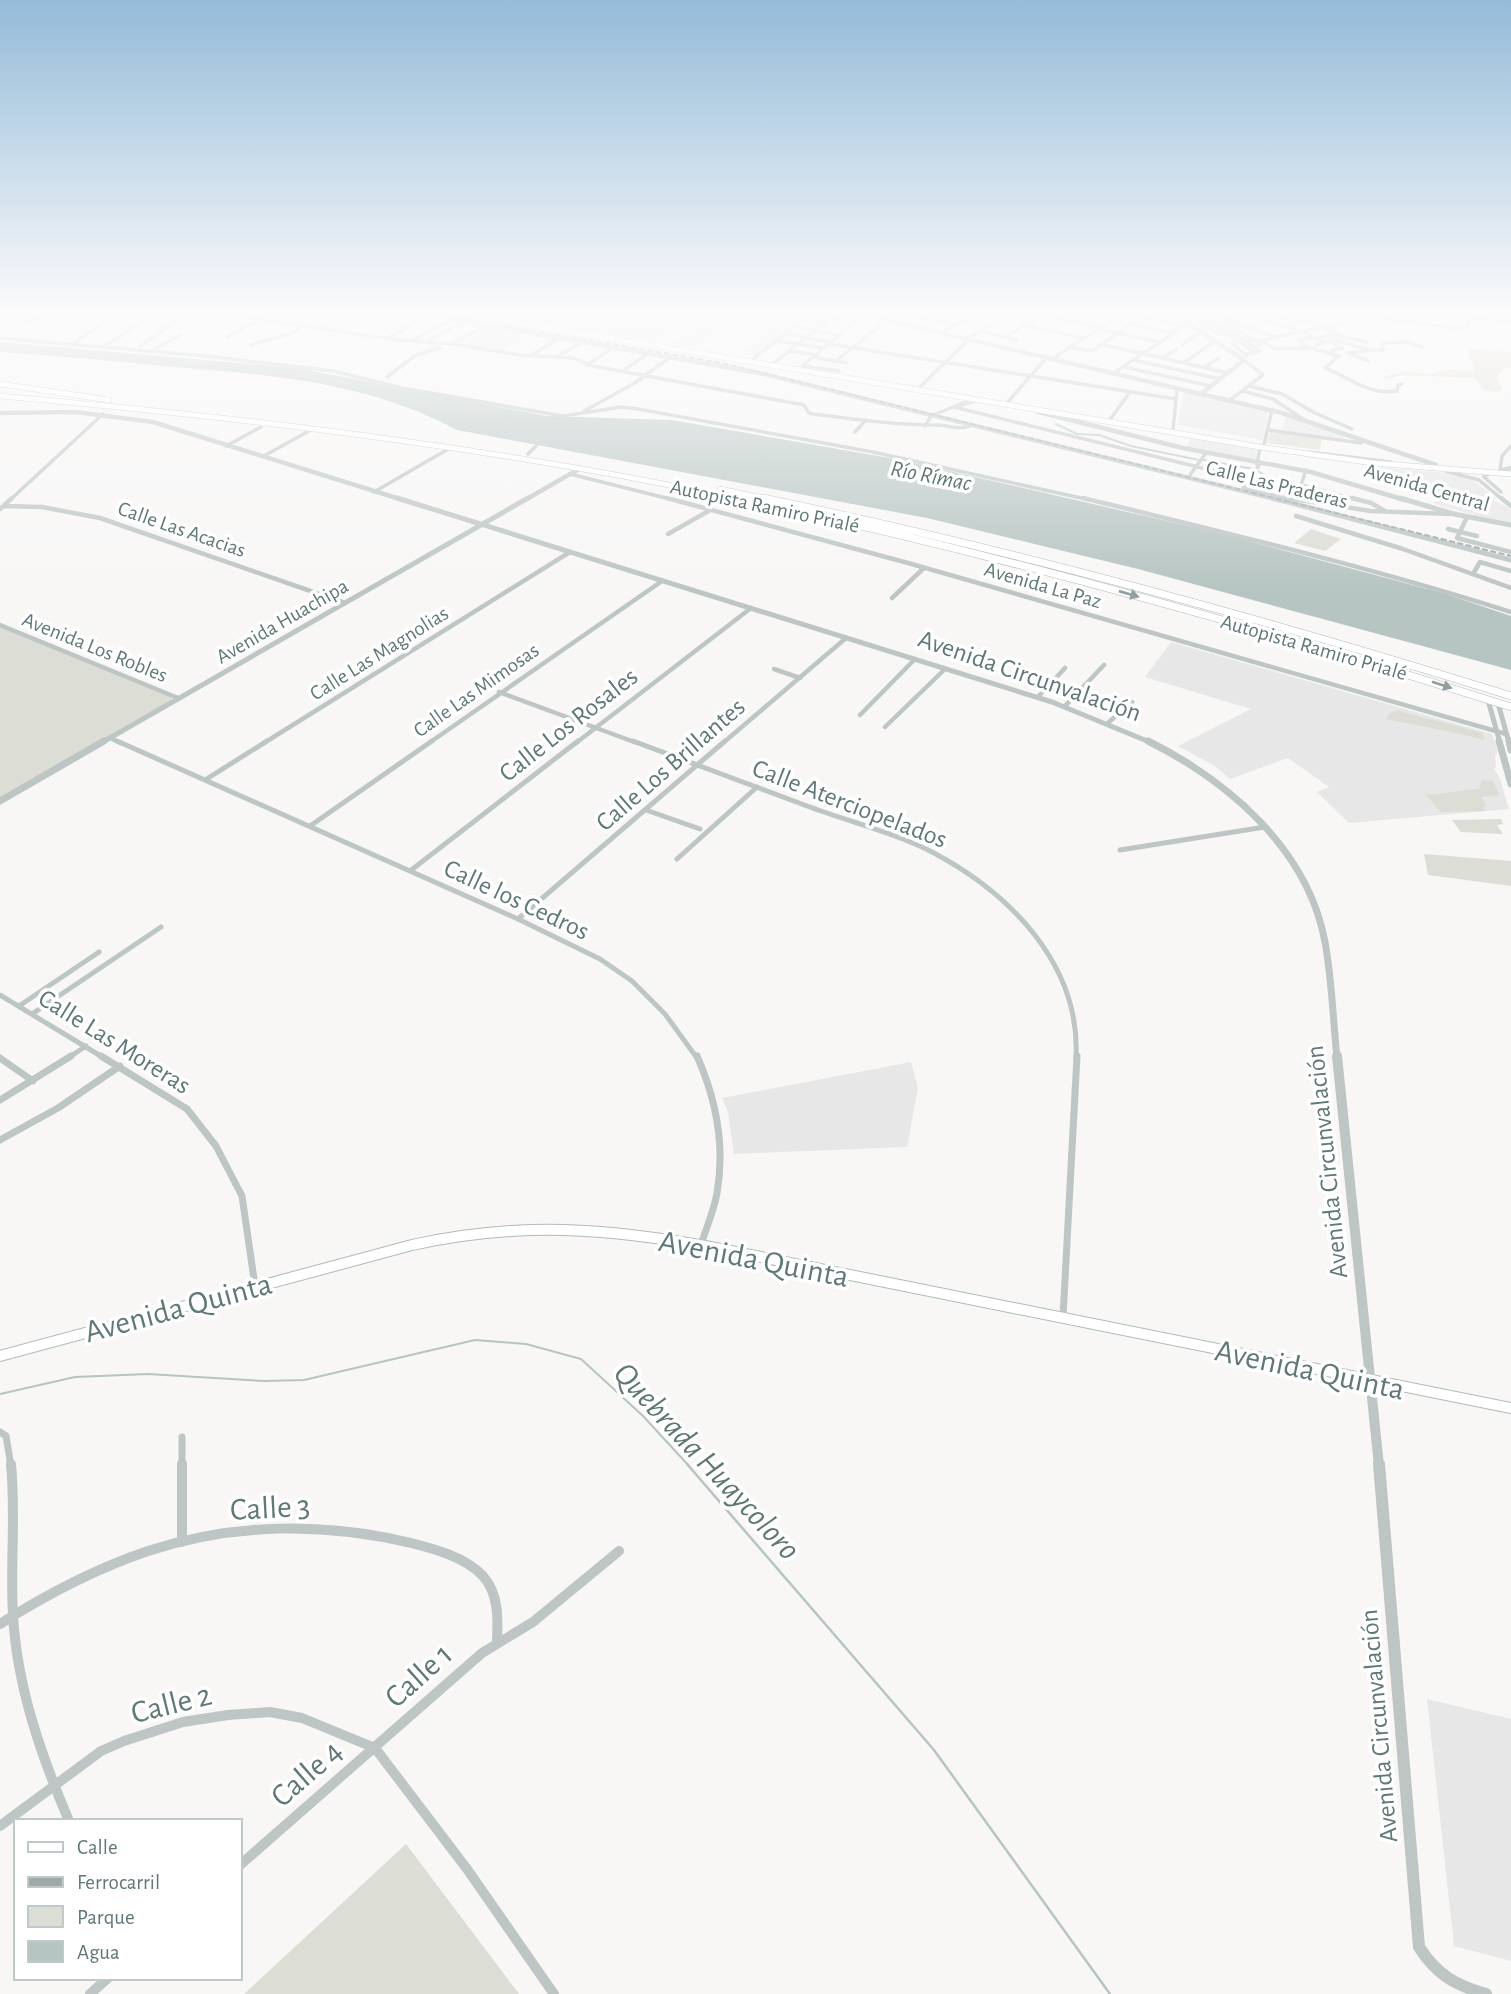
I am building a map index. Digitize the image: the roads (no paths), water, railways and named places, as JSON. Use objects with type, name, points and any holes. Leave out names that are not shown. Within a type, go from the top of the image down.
[{"type":"highway","points":[[1248,628],[1246,622],[1256,620]]},
{"type":"main road","name":"Autopista Ramiro Prialé","points":[[97,404],[282,424],[450,448],[677,486],[1064,575],[1511,707]]},
{"type":"main road","points":[[100,404],[108,405]]},
{"type":"main road","name":"Autopista Ramiro Prialé","points":[[151,404],[322,424],[528,454],[642,474],[904,528],[1092,574],[1511,696]]},
{"type":"main road","points":[[1013,404],[1189,436],[1262,446]]},
{"type":"main road","points":[[1109,421],[1373,463],[1467,473],[1511,471]]},
{"type":"main road","points":[[1304,453],[1511,471]]},
{"type":"main road","points":[[579,469],[590,467],[642,474]]},
{"type":"main road","name":"Avenida Quinta","points":[[0,1356],[445,1237],[546,1228],[612,1233],[700,1247],[1063,1317],[1373,1383],[1511,1408]]},
{"type":"street","points":[[501,404],[563,416],[621,407],[638,409],[873,452],[1079,497],[1287,548],[1443,590],[1511,612]]},
{"type":"street","points":[[584,411],[596,404]]},
{"type":"street","points":[[798,404],[804,405],[813,414],[925,426],[939,425],[961,430],[971,425],[1006,433]]},
{"type":"street","name":"Calle Las Praderas","points":[[888,404],[1511,560]]},
{"type":"street","points":[[925,426],[929,418],[960,404]]},
{"type":"street","name":"Avenida Central","points":[[1011,404],[1206,453],[1258,464],[1306,470],[1450,513],[1510,526]]},
{"type":"street","points":[[1109,421],[1121,404]]},
{"type":"street","points":[[1173,430],[1176,404]]},
{"type":"street","points":[[1247,404],[1302,417],[1361,441],[1436,466]]},
{"type":"street","points":[[1281,404],[1302,417],[1315,413]]},
{"type":"street","points":[[1299,404],[1352,429]]},
{"type":"street","points":[[954,407],[1248,480]]},
{"type":"street","points":[[1272,410],[1258,464],[1242,487],[1348,509],[1450,513]]},
{"type":"street","name":"Avenida Circunvalación","points":[[0,413],[51,411],[103,414],[146,421],[1038,697],[1109,722],[1152,742],[1215,779],[1251,810],[1282,848],[1310,892],[1325,941],[1373,1383],[1419,1947],[1431,1967],[1452,1985],[1486,1994]]},
{"type":"street","points":[[2,508],[103,414]]},
{"type":"street","points":[[855,432],[866,420]]},
{"type":"street","points":[[226,446],[261,427]]},
{"type":"street","points":[[1268,430],[1361,441]]},
{"type":"street","points":[[262,457],[309,431]]},
{"type":"street","points":[[1323,452],[1324,438]]},
{"type":"street","points":[[1360,457],[1361,441]]},
{"type":"street","points":[[528,454],[536,446]]},
{"type":"street","points":[[374,492],[450,448]]},
{"type":"street","points":[[1500,471],[1502,456],[1510,448]]},
{"type":"street","points":[[1304,453],[1323,452],[1393,462],[1402,457],[1398,453]]},
{"type":"street","points":[[1190,475],[1206,453]]},
{"type":"street","points":[[1373,463],[1484,477],[1511,503]]},
{"type":"street","name":"Avenida Huachipa","points":[[0,801],[579,469]]},
{"type":"street","points":[[1306,470],[1301,485],[1371,503],[1387,512]]},
{"type":"street","points":[[1484,477],[1491,472]]},
{"type":"street","points":[[1467,473],[1511,503]]},
{"type":"street","name":"Avenida La Paz","points":[[570,474],[712,509],[925,568],[1506,734]]},
{"type":"street","name":"Calle Las Acacias","points":[[2,508],[43,507],[100,518],[345,603]]},
{"type":"street","points":[[668,534],[712,509]]},
{"type":"street","points":[[1296,516],[1511,588]]},
{"type":"street","points":[[1467,517],[1457,538],[1511,552]]},
{"type":"street","points":[[1448,529],[1477,536]]},
{"type":"street","name":"Calle Las Magnolias","points":[[205,780],[570,552]]},
{"type":"street","points":[[1473,574],[1480,562],[1511,572]]},
{"type":"street","points":[[892,598],[925,568]]},
{"type":"street","name":"Calle Las Mimosas","points":[[310,826],[662,581]]},
{"type":"street","name":"Calle Los Rosales","points":[[410,871],[751,608]]},
{"type":"street","name":"Avenida Los Robles","points":[[0,625],[178,698]]},
{"type":"street","name":"Calle Los Brillantes","points":[[518,919],[846,638]]},
{"type":"street","points":[[860,715],[915,659]]},
{"type":"street","points":[[1065,706],[1104,664]]},
{"type":"street","points":[[1038,697],[1065,668]]},
{"type":"street","points":[[774,669],[800,678]]},
{"type":"street","points":[[885,727],[945,669]]},
{"type":"street","name":"Calle Aterciopelados","points":[[499,692],[930,851],[975,878],[1010,907],[1037,939],[1061,974],[1074,1012],[1077,1048],[1063,1317]]},
{"type":"street","points":[[1488,700],[1511,784]]},
{"type":"street","points":[[1109,722],[1132,702]]},
{"type":"street","points":[[1498,703],[1511,750]]},
{"type":"street","name":"Calle los Cedros","points":[[110,738],[518,919],[600,959],[632,981],[665,1014],[697,1057],[712,1093],[720,1145],[717,1194],[700,1247]]},
{"type":"street","points":[[677,859],[757,787]]},
{"type":"street","points":[[646,810],[700,830]]},
{"type":"street","points":[[1120,850],[1265,827]]},
{"type":"street","points":[[32,1014],[161,927]]},
{"type":"street","points":[[19,1006],[99,951]]},
{"type":"street","name":"Calle Las Moreras","points":[[0,995],[120,1066],[187,1110],[216,1146],[242,1196],[255,1286]]},
{"type":"street","points":[[0,1100],[86,1046]]},
{"type":"street","points":[[0,1058],[33,1081]]},
{"type":"street","points":[[0,1140],[58,1108],[120,1066]]},
{"type":"street","points":[[0,1432],[6,1436],[12,1464],[13,1614],[29,1706],[53,1784],[68,1819]]},
{"type":"street","points":[[182,1437],[182,1542]]},
{"type":"street","name":"Calle 3","points":[[0,1624],[13,1614],[95,1572],[182,1542],[281,1526],[366,1533],[442,1552],[470,1565],[493,1590],[498,1609],[497,1642]]},
{"type":"street","name":"Calle 1","points":[[375,1748],[497,1642],[533,1622],[619,1551]]},
{"type":"street","name":"Calle 2","points":[[0,1826],[53,1784],[101,1751],[183,1723],[275,1712],[302,1718],[375,1748]]},
{"type":"street","points":[[375,1748],[467,1869],[554,1994]]},
{"type":"street","name":"Calle 4","points":[[242,1862],[375,1748]]},
{"type":"street","points":[[90,1994],[106,1980]]},
{"type":"water","name":"Río Rímac","points":[[397,404],[485,404],[547,416],[672,420],[901,460],[1215,532],[1446,594],[1511,616],[1511,670],[1138,569],[927,518],[457,430]]},
{"type":"waterway","points":[[961,406],[968,404]]},
{"type":"waterway","points":[[1056,424],[1077,434],[1099,435],[1131,446],[1199,460]]},
{"type":"waterway","points":[[1203,460],[1254,469]]},
{"type":"waterway","points":[[1258,471],[1271,480],[1288,483],[1285,491],[1301,496]]},
{"type":"waterway","name":"Quebrada Huaycoloro","points":[[0,1394],[75,1377],[148,1374],[264,1381],[304,1380],[475,1340],[526,1344],[581,1359],[643,1416],[689,1466]]},
{"type":"waterway","name":"Quebrada Huaycoloro","points":[[687,1464],[934,1750],[1110,1994]]},
{"type":"railway","points":[[890,404],[1511,556]]}]
